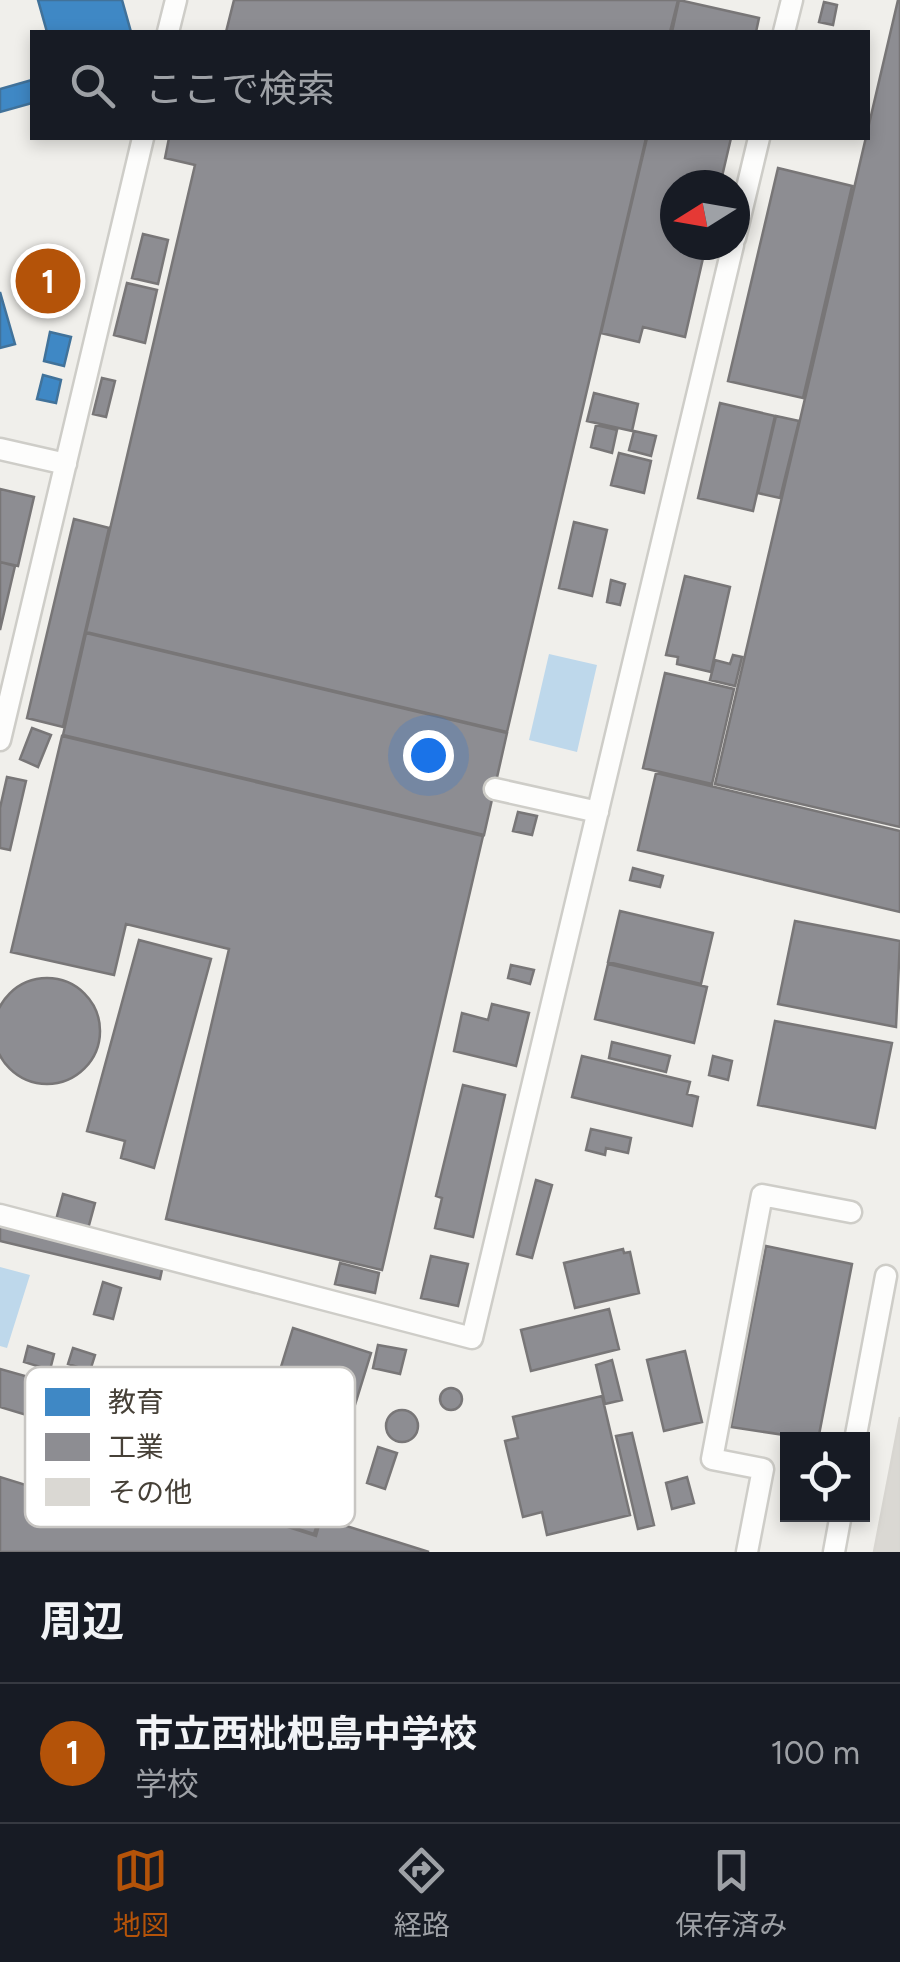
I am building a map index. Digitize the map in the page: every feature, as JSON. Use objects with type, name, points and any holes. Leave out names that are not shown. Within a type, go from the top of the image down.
[{"type":"lane","points":[[168,30],[176,0]]},
{"type":"lane","points":[[784,30],[792,0]]},
{"type":"lane","points":[[0,740],[144,140]]},
{"type":"lane","points":[[750,175],[759,140]]},
{"type":"lane","points":[[0,1215],[472,1338],[730,260]]},
{"type":"lane","points":[[0,449],[66,464]]},
{"type":"lane","points":[[494,789],[598,812]]},
{"type":"lane","points":[[748,1552],[763,1470],[712,1460],[762,1195],[850,1212]]},
{"type":"lane","points":[[857,1432],[886,1276]]},
{"type":"lane","points":[[834,1552],[840,1522]]},
{"type":"water","points":[[549,654],[597,665],[577,752],[529,740]]},
{"type":"water","points":[[0,1267],[30,1275],[7,1348],[0,1346]]},
{"type":"building: 教育","points":[[38,0],[122,0],[130,30],[46,30]]},
{"type":"building: 教育","points":[[30,81],[30,104],[0,112],[0,89]]},
{"type":"building: 教育","points":[[0,292],[15,344],[0,348]]},
{"type":"building: 教育","points":[[50,332],[71,337],[64,366],[44,361]]},
{"type":"building: 教育","points":[[43,375],[61,380],[56,403],[37,399]]},
{"type":"building: 工業","points":[[234,0],[678,0],[670,30],[226,30]]},
{"type":"building: 工業","points":[[679,0],[759,18],[756,30],[672,30]]},
{"type":"building: 工業","points":[[900,0],[900,827],[715,784],[865,140],[870,140],[870,120]]},
{"type":"building: 工業","points":[[824,2],[837,5],[833,25],[819,22]]},
{"type":"building: 工業","points":[[169,140],[646,140],[507,732],[86,632],[195,165],[165,158]]},
{"type":"building: 工業","points":[[647,140],[731,140],[724,170],[660,170],[660,260],[703,260],[685,337],[643,327],[639,342],[601,333]]},
{"type":"building: 工業","points":[[778,168],[852,186],[803,398],[728,381]]},
{"type":"building: 工業","points":[[143,234],[168,240],[158,284],[132,278]]},
{"type":"building: 工業","points":[[127,283],[157,290],[145,343],[114,335]]},
{"type":"building: 工業","points":[[102,378],[115,381],[106,417],[93,414]]},
{"type":"building: 工業","points":[[594,393],[638,404],[632,431],[587,421]]},
{"type":"building: 工業","points":[[720,403],[775,416],[753,511],[698,498]]},
{"type":"building: 工業","points":[[776,416],[799,421],[780,498],[758,493]]},
{"type":"building: 工業","points":[[596,425],[617,430],[612,453],[591,447]]},
{"type":"building: 工業","points":[[634,431],[656,436],[651,456],[629,450]]},
{"type":"building: 工業","points":[[619,453],[651,461],[644,493],[611,485]]},
{"type":"building: 工業","points":[[0,489],[34,497],[18,566],[0,562]]},
{"type":"building: 工業","points":[[74,519],[109,528],[63,727],[27,718]]},
{"type":"building: 工業","points":[[574,522],[607,530],[592,596],[559,588]]},
{"type":"building: 工業","points":[[0,562],[15,566],[0,630]]},
{"type":"building: 工業","points":[[685,576],[730,587],[711,672],[677,664],[678,657],[666,655]]},
{"type":"building: 工業","points":[[611,580],[625,584],[620,605],[607,602]]},
{"type":"building: 工業","points":[[86,633],[507,733],[484,835],[63,735]]},
{"type":"building: 工業","points":[[733,655],[742,657],[735,686],[710,680],[715,660],[730,664]]},
{"type":"building: 工業","points":[[665,673],[734,689],[712,784],[643,768]]},
{"type":"building: 工業","points":[[32,728],[51,735],[38,767],[20,759]]},
{"type":"building: 工業","points":[[62,736],[483,836],[382,1270],[166,1219],[229,949],[126,924],[114,975],[11,952]]},
{"type":"building: 工業","points":[[656,773],[900,831],[900,912],[638,850]]},
{"type":"building: 工業","points":[[7,777],[26,781],[10,850],[0,848],[0,808]]},
{"type":"building: 工業","points":[[518,812],[537,816],[532,835],[513,831]]},
{"type":"building: 工業","points":[[633,868],[663,876],[660,887],[630,880]]},
{"type":"building: 工業","points":[[620,911],[713,933],[701,984],[608,962]]},
{"type":"building: 工業","points":[[795,921],[900,941],[896,1027],[778,1004]]},
{"type":"building: 工業","points":[[139,940],[211,959],[154,1168],[121,1158],[125,1141],[87,1131]]},
{"type":"building: 工業","points":[[608,964],[707,987],[694,1043],[595,1019]]},
{"type":"building: 工業","points":[[511,965],[534,970],[530,984],[508,978]]},
{"type":"building: 工業","points":[[47,978],[67,982],[85,993],[99,1021],[96,1051],[85,1069],[67,1080],[47,1084],[27,1080],[9,1069],[-1,1053],[-1,1009],[9,993],[27,982]]},
{"type":"building: 工業","points":[[492,1004],[529,1013],[516,1066],[454,1051],[462,1013],[488,1020]]},
{"type":"building: 工業","points":[[775,1021],[892,1043],[875,1128],[758,1105]]},
{"type":"building: 工業","points":[[612,1042],[670,1056],[666,1072],[609,1058]]},
{"type":"building: 工業","points":[[582,1056],[690,1082],[687,1094],[698,1097],[692,1126],[572,1097]]},
{"type":"building: 工業","points":[[713,1056],[732,1061],[728,1080],[709,1075]]},
{"type":"building: 工業","points":[[463,1085],[505,1095],[473,1237],[435,1228],[442,1198],[436,1196]]},
{"type":"building: 工業","points":[[591,1129],[631,1138],[628,1153],[606,1148],[605,1155],[586,1150]]},
{"type":"building: 工業","points":[[536,1180],[552,1185],[532,1258],[517,1254]]},
{"type":"building: 工業","points":[[63,1194],[95,1203],[88,1229],[56,1220]]},
{"type":"building: 工業","points":[[0,1226],[163,1265],[160,1279],[0,1241]]},
{"type":"building: 工業","points":[[766,1246],[852,1264],[820,1432],[780,1434],[731,1427]]},
{"type":"building: 工業","points":[[623,1249],[624,1253],[630,1252],[639,1293],[575,1308],[564,1263]]},
{"type":"building: 工業","points":[[431,1256],[468,1264],[458,1306],[421,1298]]},
{"type":"building: 工業","points":[[340,1263],[379,1273],[375,1293],[335,1284]]},
{"type":"building: 工業","points":[[103,1282],[121,1288],[113,1319],[94,1314]]},
{"type":"building: 工業","points":[[609,1309],[619,1349],[531,1371],[521,1330]]},
{"type":"building: 工業","points":[[293,1328],[371,1353],[355,1405],[355,1367],[281,1367]]},
{"type":"building: 工業","points":[[378,1345],[406,1350],[400,1374],[373,1368]]},
{"type":"building: 工業","points":[[28,1346],[54,1354],[51,1367],[24,1362]]},
{"type":"building: 工業","points":[[73,1348],[95,1355],[91,1367],[68,1364]]},
{"type":"building: 工業","points":[[685,1351],[702,1422],[664,1431],[647,1360]]},
{"type":"building: 工業","points":[[612,1360],[622,1400],[605,1404],[596,1365]]},
{"type":"building: 工業","points":[[0,1369],[25,1376],[25,1415],[0,1407]]},
{"type":"building: 工業","points":[[451,1388],[459,1391],[459,1407],[451,1410],[443,1407],[440,1399],[443,1391]]},
{"type":"building: 工業","points":[[602,1396],[630,1515],[547,1535],[542,1512],[523,1517],[505,1441],[518,1438],[513,1417]]},
{"type":"building: 工業","points":[[402,1410],[413,1415],[418,1426],[413,1437],[402,1442],[391,1437],[386,1426],[391,1415]]},
{"type":"building: 工業","points":[[632,1433],[654,1525],[638,1529],[616,1436]]},
{"type":"building: 工業","points":[[378,1447],[397,1453],[385,1489],[367,1483]]},
{"type":"building: 工業","points":[[0,1477],[25,1485],[25,1527],[288,1527],[316,1536],[318,1527],[350,1527],[429,1552],[0,1552]]},
{"type":"building: 工業","points":[[687,1477],[694,1503],[672,1509],[666,1483]]},
{"type":"building: 工業","points":[[292,1527],[316,1527],[314,1534]]},
{"type":"building: その他","points":[[900,1417],[900,1552],[874,1552]]},
{"type":"place","name":"市立西枇杷島中学校","points":[[48,281]]}]
